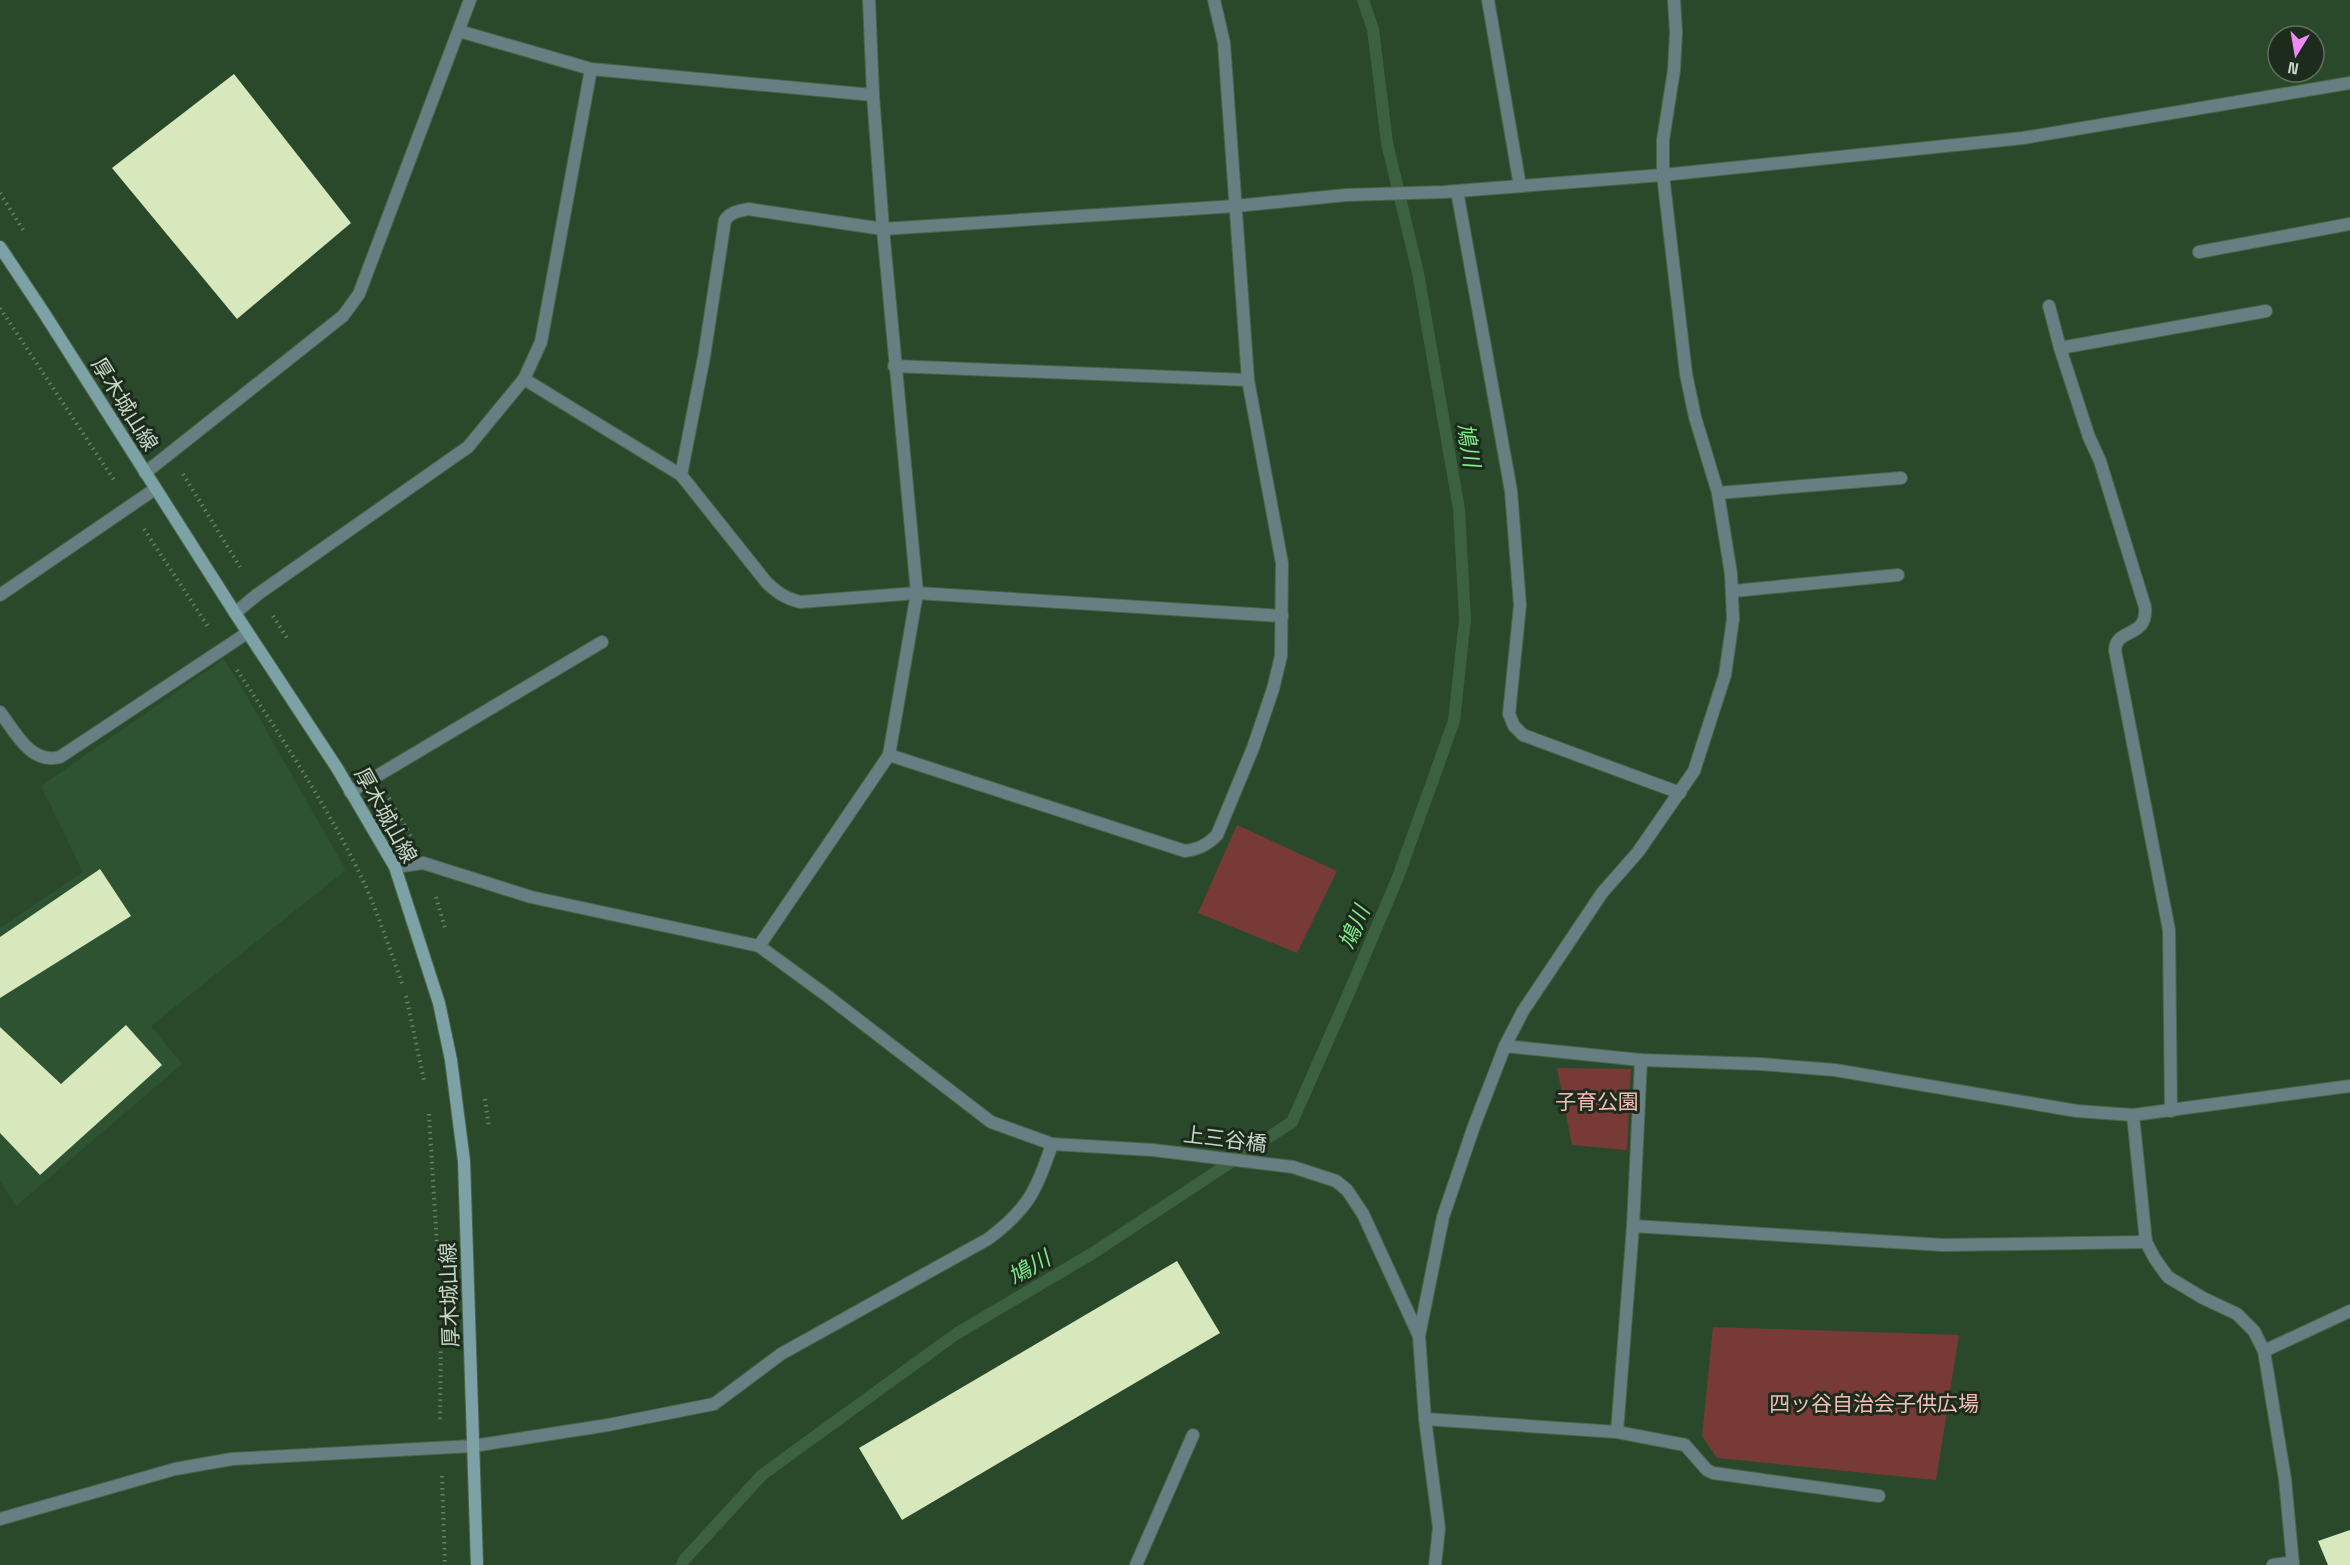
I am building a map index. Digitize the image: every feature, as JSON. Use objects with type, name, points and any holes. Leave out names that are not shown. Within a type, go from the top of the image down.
[{"type":"main road","name":"厚木城山線","points":[[0,248],[44,313],[247,633],[338,768],[395,867],[439,1003],[451,1060],[464,1161],[477,1565]]},
{"type":"street","points":[[145,473],[343,316],[359,294],[470,0]]},
{"type":"street","points":[[395,867],[423,863],[531,897],[759,946],[888,755],[917,593],[894,366],[873,95],[869,0]]},
{"type":"street","points":[[888,755],[1185,851],[1197,849],[1209,843],[1217,835],[1253,748],[1273,689],[1281,656],[1282,563],[1248,380],[1224,43],[1214,0]]},
{"type":"street","points":[[1488,0],[1520,186]]},
{"type":"street","points":[[1435,1565],[1439,1528],[1425,1419],[1419,1336],[1443,1217],[1474,1126],[1505,1046],[1523,1011],[1602,893],[1638,852],[1694,771],[1725,675],[1733,619],[1733,591],[1718,493],[1695,417],[1686,374],[1663,175],[1663,140],[1674,70],[1676,32],[1674,0]]},
{"type":"street","points":[[459,31],[591,69],[873,95]]},
{"type":"street","points":[[235,613],[258,594],[468,447],[524,380],[541,342],[591,69]]},
{"type":"street","points":[[681,475],[704,357],[725,220],[730,213],[748,209],[883,229],[1236,206],[1346,195],[1451,192],[1663,175],[2023,138],[2350,83]]},
{"type":"street","points":[[1451,192],[1511,491],[1520,605],[1509,714],[1514,726],[1523,735],[1680,793]]},
{"type":"street","points":[[2199,252],[2350,224]]},
{"type":"street","points":[[2049,306],[2060,348],[2089,437],[2100,461],[2145,607],[2142,624],[2136,630],[2119,638],[2115,644],[2115,650],[2169,930],[2171,1111]]},
{"type":"street","points":[[2060,348],[2266,311]]},
{"type":"street","points":[[894,366],[1248,380]]},
{"type":"street","points":[[524,380],[681,475],[768,583],[778,594],[787,599],[800,602],[917,593],[1282,615]]},
{"type":"street","points":[[1718,493],[1901,478]]},
{"type":"street","points":[[0,595],[155,489]]},
{"type":"street","points":[[1733,591],[1898,575]]},
{"type":"street","points":[[0,712],[32,752],[41,758],[50,760],[60,757],[247,633]]},
{"type":"street","points":[[350,792],[603,642]]},
{"type":"street","name":"上三谷橋","points":[[759,946],[826,994],[991,1122],[1052,1144],[1153,1150],[1293,1167],[1336,1181],[1354,1198],[1363,1214],[1419,1336]]},
{"type":"street","points":[[1505,1046],[1641,1060],[1760,1064],[1835,1070],[2077,1111],[2133,1115],[2350,1086]]},
{"type":"street","points":[[1617,1431],[1633,1226],[1641,1060]]},
{"type":"street","points":[[2133,1115],[2146,1242],[2155,1259],[2168,1277],[2203,1298],[2237,1314],[2254,1331],[2264,1351],[2285,1479],[2293,1563],[2273,1565]]},
{"type":"street","points":[[0,1519],[176,1469],[232,1458],[473,1446],[608,1425],[714,1404],[781,1354],[988,1239],[1010,1223],[1027,1203],[1040,1180],[1052,1144]]},
{"type":"street","points":[[1633,1226],[1943,1245],[2146,1242]]},
{"type":"street","points":[[2264,1351],[2350,1311]]},
{"type":"street","points":[[1425,1419],[1617,1431],[1685,1445],[1707,1470],[1713,1473],[1879,1496]]},
{"type":"street","points":[[1136,1565],[1193,1435]]},
{"type":"path","points":[[0,308],[116,483]]},
{"type":"path","points":[[181,471],[242,569]]},
{"type":"path","points":[[142,526],[210,628]]},
{"type":"path","points":[[237,670],[298,764],[367,889],[406,994],[426,1088]]},
{"type":"path","points":[[387,795],[412,839]]},
{"type":"path","points":[[428,1110],[438,1270]]},
{"type":"path","points":[[440,1419],[441,1331]]},
{"type":"path","points":[[442,1476],[445,1565]]},
{"type":"shaded area","points":[[224,659],[346,870],[151,1026],[182,1064],[16,1206],[0,1181],[0,928],[83,872],[41,786]]},
{"type":"green space","points":[[1237,825],[1337,871],[1297,953],[1198,913]]},
{"type":"green space","name":"子育公園","points":[[1557,1068],[1631,1069],[1627,1150],[1572,1145]]},
{"type":"green space","name":"四ッ谷自治会子供広場","points":[[1713,1327],[1959,1335],[1936,1480],[1717,1458],[1702,1436]]},
{"type":"building","points":[[234,74],[351,223],[237,319],[112,168]]},
{"type":"building","points":[[100,869],[131,916],[0,998],[0,937]]},
{"type":"building","points":[[126,1025],[162,1065],[40,1175],[0,1133],[0,1027],[61,1084]]},
{"type":"building","points":[[1177,1261],[1220,1333],[902,1520],[859,1448]]},
{"type":"building","points":[[2350,1530],[2350,1565],[2328,1565],[2318,1541]]},
{"type":"waterway","name":"鳩川","points":[[682,1565],[684,1560],[762,1475],[956,1334],[1093,1253],[1292,1122],[1348,995],[1398,877],[1454,721],[1465,619],[1459,509],[1418,273],[1387,143],[1373,29],[1363,0]]}]
